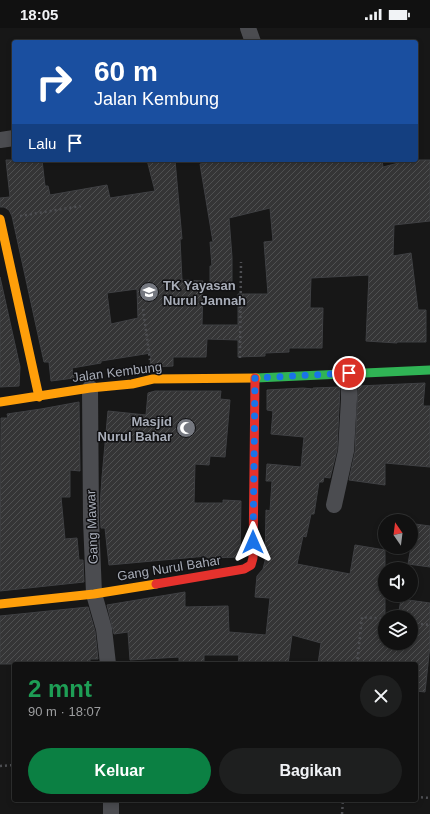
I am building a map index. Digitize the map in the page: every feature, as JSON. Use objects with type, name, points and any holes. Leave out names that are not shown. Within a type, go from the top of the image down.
[{"type":"street","points":[[248,28],[252,40]]},
{"type":"street","points":[[0,140],[12,138]]},
{"type":"street","points":[[0,219],[39,397]]},
{"type":"street","name":"Jalan Kembung","points":[[0,402],[90,388],[132,384],[153,379],[255,378],[430,370]]},
{"type":"street","points":[[334,504],[346,451],[349,373]]},
{"type":"street","name":"Gang Nurul Bahar","points":[[94,594],[244,569],[251,565],[253,558],[255,378]]},
{"type":"street","name":"Gang Mawar","points":[[90,388],[91,520],[94,594],[104,629],[108,662]]},
{"type":"street","points":[[0,604],[94,594]]},
{"type":"street","points":[[111,802],[111,814]]},
{"type":"path","points":[[0,219],[80,206]]},
{"type":"path","points":[[240,378],[241,262]]},
{"type":"path","points":[[143,309],[153,379]]},
{"type":"path","points":[[357,662],[362,617],[378,618]]},
{"type":"path","points":[[418,624],[430,625]]},
{"type":"path","points":[[0,766],[12,765]]},
{"type":"path","points":[[418,797],[430,798]]},
{"type":"path","points":[[342,814],[344,802]]},
{"type":"building","points":[[6,160],[12,160],[12,162],[42,162],[45,186],[48,186],[50,195],[107,185],[110,198],[155,191],[148,162],[175,162],[182,239],[180,239],[182,280],[203,281],[202,325],[238,325],[238,294],[268,294],[264,242],[273,241],[270,208],[229,218],[232,257],[232,286],[210,287],[210,266],[212,266],[210,242],[213,242],[200,164],[212,162],[382,162],[383,167],[402,162],[430,160],[430,221],[394,225],[393,256],[411,253],[418,310],[426,310],[426,342],[397,343],[366,341],[369,275],[311,278],[310,308],[323,308],[322,348],[289,348],[289,352],[265,353],[265,356],[238,357],[238,340],[207,339],[206,357],[173,357],[173,366],[150,367],[151,353],[101,361],[101,363],[72,368],[74,378],[51,381],[49,362],[44,362],[12,216],[9,210],[4,207],[0,207],[0,198],[10,197]],"holes":[[[137,289],[138,318],[111,324],[107,293]]]},
{"type":"building","points":[[0,277],[20,367],[19,386],[0,387]]},
{"type":"building","points":[[425,383],[423,406],[430,406],[430,467],[385,463],[385,485],[349,480],[355,452],[358,386]]},
{"type":"building","points":[[340,387],[337,450],[330,478],[324,477],[323,482],[319,482],[314,514],[311,514],[306,537],[303,536],[297,564],[350,574],[355,545],[378,549],[378,554],[385,554],[385,562],[378,562],[378,602],[385,602],[385,610],[378,610],[378,650],[418,650],[418,610],[399,610],[400,602],[418,601],[430,603],[430,645],[425,692],[418,691],[418,662],[318,662],[321,643],[292,635],[288,662],[238,662],[239,655],[204,655],[204,662],[179,662],[179,657],[130,660],[128,632],[114,634],[107,605],[185,592],[185,607],[228,606],[229,632],[266,635],[270,598],[255,597],[257,576],[263,569],[265,561],[266,510],[270,511],[272,481],[266,481],[267,464],[301,467],[304,437],[271,434],[273,411],[267,410],[267,390],[303,388],[313,389]]},
{"type":"building","points":[[155,391],[221,391],[220,399],[230,400],[225,457],[210,456],[209,465],[195,464],[194,503],[223,503],[223,500],[241,501],[240,557],[207,558],[207,556],[109,565],[105,528],[101,528],[100,507],[108,411],[146,415],[148,393]]},
{"type":"building","points":[[79,402],[80,471],[70,470],[70,497],[61,497],[65,539],[77,538],[79,560],[83,560],[84,582],[0,591],[1,418],[8,418],[7,414]]},
{"type":"building","points":[[418,524],[430,526],[430,567],[418,565],[418,562],[408,562],[410,554],[418,554]]},
{"type":"building","points":[[88,607],[95,631],[98,659],[90,659],[90,662],[12,662],[12,664],[0,664],[0,616]]},
{"type":"traffic: fast","points":[[256,378],[430,370]]},
{"type":"traffic: slow","points":[[0,219],[39,397]]},
{"type":"traffic: slow","points":[[0,402],[90,388],[132,384],[153,379],[256,378]]},
{"type":"traffic: slow","points":[[0,604],[94,594],[156,584]]},
{"type":"traffic: jam","points":[[156,584],[244,569],[251,565],[253,558],[255,378]]},
{"type":"place","name":"TK Yayasan Nurul Jannah","points":[[149,292]]},
{"type":"place","name":"Masjid Nurul Bahar","points":[[186,428]]},
{"type":"route","points":[[253,542],[253,402],[255,378],[349,373]]}]
